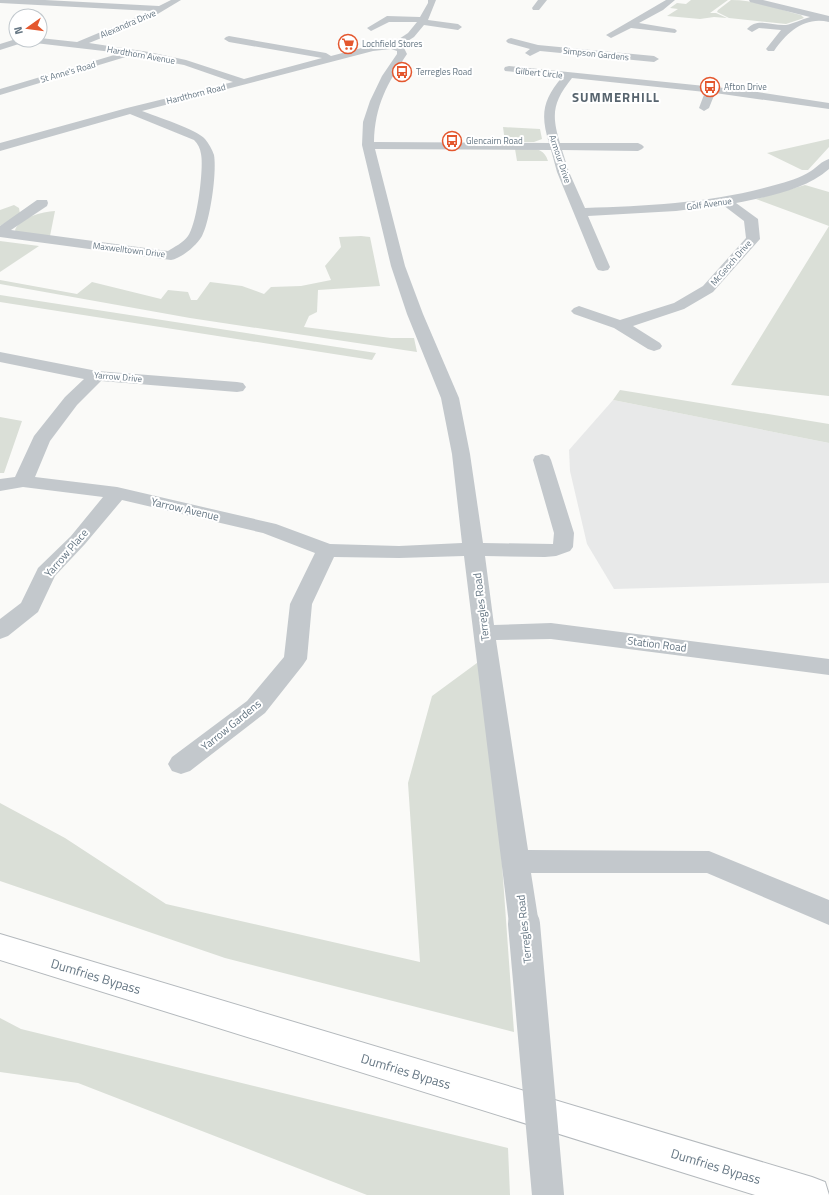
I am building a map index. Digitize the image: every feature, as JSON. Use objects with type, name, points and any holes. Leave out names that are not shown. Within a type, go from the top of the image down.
[{"type":"highway","name":"Dumfries Bypass","points":[[0,947],[812,1195]]},
{"type":"street","points":[[0,0],[162,9]]},
{"type":"street","name":"Alexandra Drive","points":[[78,45],[162,9],[177,0]]},
{"type":"street","points":[[393,46],[410,35],[423,21],[425,9],[432,0]]},
{"type":"street","points":[[536,8],[543,0]]},
{"type":"street","points":[[611,35],[631,25],[671,0]]},
{"type":"street","points":[[753,0],[818,18],[829,19]]},
{"type":"street","points":[[394,19],[399,9]]},
{"type":"street","points":[[771,49],[780,34],[792,25],[818,18]]},
{"type":"street","points":[[371,28],[387,19],[423,21],[458,27]]},
{"type":"street","points":[[631,25],[672,31]]},
{"type":"street","points":[[752,29],[757,25],[788,28]]},
{"type":"street","points":[[229,40],[266,45],[277,49],[335,58]]},
{"type":"street","name":"Simpson Gardens","points":[[511,41],[532,53],[656,56],[642,83]]},
{"type":"street","name":"Hardthorn Avenue","points":[[48,42],[135,52],[188,64],[244,82]]},
{"type":"street","name":"Hardthorn Road","points":[[0,147],[131,110],[372,48],[393,46]]},
{"type":"street","name":"Terregles Road","points":[[393,46],[402,50],[402,54],[387,76],[375,101],[369,122],[368,145],[398,266],[415,314],[450,398],[462,454],[484,633],[524,924],[548,1195]]},
{"type":"street","name":"St Anne's Road","points":[[0,92],[135,52]]},
{"type":"street","name":"Gilbert Circle","points":[[532,53],[508,71],[569,76]]},
{"type":"street","points":[[569,76],[711,90],[829,106]]},
{"type":"street","name":"Armour Drive","points":[[569,76],[558,89],[550,106],[549,125],[554,146],[603,267]]},
{"type":"street","points":[[704,108],[711,90]]},
{"type":"street","name":"Maxwelltown Drive","points":[[0,232],[171,256],[194,238],[199,228],[206,184],[208,160],[205,146],[198,138],[131,110]]},
{"type":"street","points":[[368,145],[638,147]]},
{"type":"street","name":"Golf Avenue","points":[[581,212],[649,210],[727,202],[793,185],[811,177],[829,163]]},
{"type":"street","name":"McGeoch Drive","points":[[620,325],[679,306],[708,289],[753,239],[751,219],[727,202]]},
{"type":"street","name":"Maxwelltown Drive","points":[[0,232],[42,203]]},
{"type":"street","points":[[579,310],[620,325],[654,346]]},
{"type":"street","name":"Yarrow Drive","points":[[0,357],[97,376],[177,381],[238,387]]},
{"type":"street","points":[[23,482],[41,440],[71,401],[97,376]]},
{"type":"street","name":"Yarrow Avenue","points":[[0,485],[23,482],[118,493],[269,528],[326,550],[399,552],[474,548],[546,551],[562,547],[564,533],[542,460]]},
{"type":"street","name":"Yarrow Place","points":[[0,631],[30,607],[46,574],[78,540],[118,493]]},
{"type":"street","name":"Yarrow Gardens","points":[[180,764],[256,707],[295,659],[301,604],[326,550]]},
{"type":"street","name":"Station Road","points":[[484,633],[551,631],[829,667]]},
{"type":"street","points":[[515,861],[709,862],[829,913]]},
{"type":"shaded area","points":[[691,0],[728,0],[710,13],[716,13],[727,18],[714,17],[700,19],[667,16],[678,9],[670,8],[677,3],[686,4]]},
{"type":"shaded area","points":[[731,0],[740,0],[766,5],[801,15],[804,18],[786,24],[729,18],[717,12]]},
{"type":"shaded area","points":[[503,127],[540,129],[542,139],[534,142],[505,142]]},
{"type":"shaded area","points":[[829,139],[829,147],[808,170],[802,170],[767,153]]},
{"type":"shaded area","points":[[515,149],[539,150],[543,152],[548,161],[517,161]]},
{"type":"shaded area","points":[[805,185],[829,192],[829,226],[756,199]]},
{"type":"shaded area","points":[[14,205],[19,208],[20,214],[0,226],[0,210]]},
{"type":"shaded area","points":[[55,211],[50,236],[16,232],[15,230],[18,225],[26,219],[38,214]]},
{"type":"shaded area","points":[[829,226],[829,396],[731,385]]},
{"type":"shaded area","points":[[339,237],[370,237],[380,286],[318,290],[317,312],[309,316],[304,327],[391,338],[414,338],[417,352],[190,318],[0,284],[0,280],[77,294],[92,282],[161,299],[168,290],[188,292],[191,300],[197,300],[210,282],[242,286],[264,294],[271,287],[301,286],[331,280],[325,266],[341,247]]},
{"type":"shaded area","points":[[0,241],[39,246],[0,272]]},
{"type":"shaded area","points":[[0,295],[376,353],[372,360],[0,302]]},
{"type":"shaded area","points":[[620,390],[829,424],[829,443],[613,400]]},
{"type":"shaded area","points":[[613,400],[829,443],[829,583],[614,589],[587,544],[570,471],[569,450]]},
{"type":"shaded area","points":[[0,417],[22,421],[4,473],[0,473]]},
{"type":"shaded area","points":[[481,660],[499,822],[514,1032],[225,958],[0,881],[0,803],[65,838],[166,904],[420,962],[408,783],[432,696]]},
{"type":"shaded area","points":[[0,1018],[21,1029],[508,1148],[510,1195],[367,1195],[78,1083],[0,1072]]},
{"type":"place","name":"Lochfield Stores","points":[[348,44]]},
{"type":"place","name":"Terregles Road","points":[[402,72]]},
{"type":"place","name":"Afton Drive","points":[[710,87]]},
{"type":"place","name":"Glencairn Road","points":[[452,141]]},
{"type":"district","name":"SUMMERHILL","points":[[616,97]]}]
